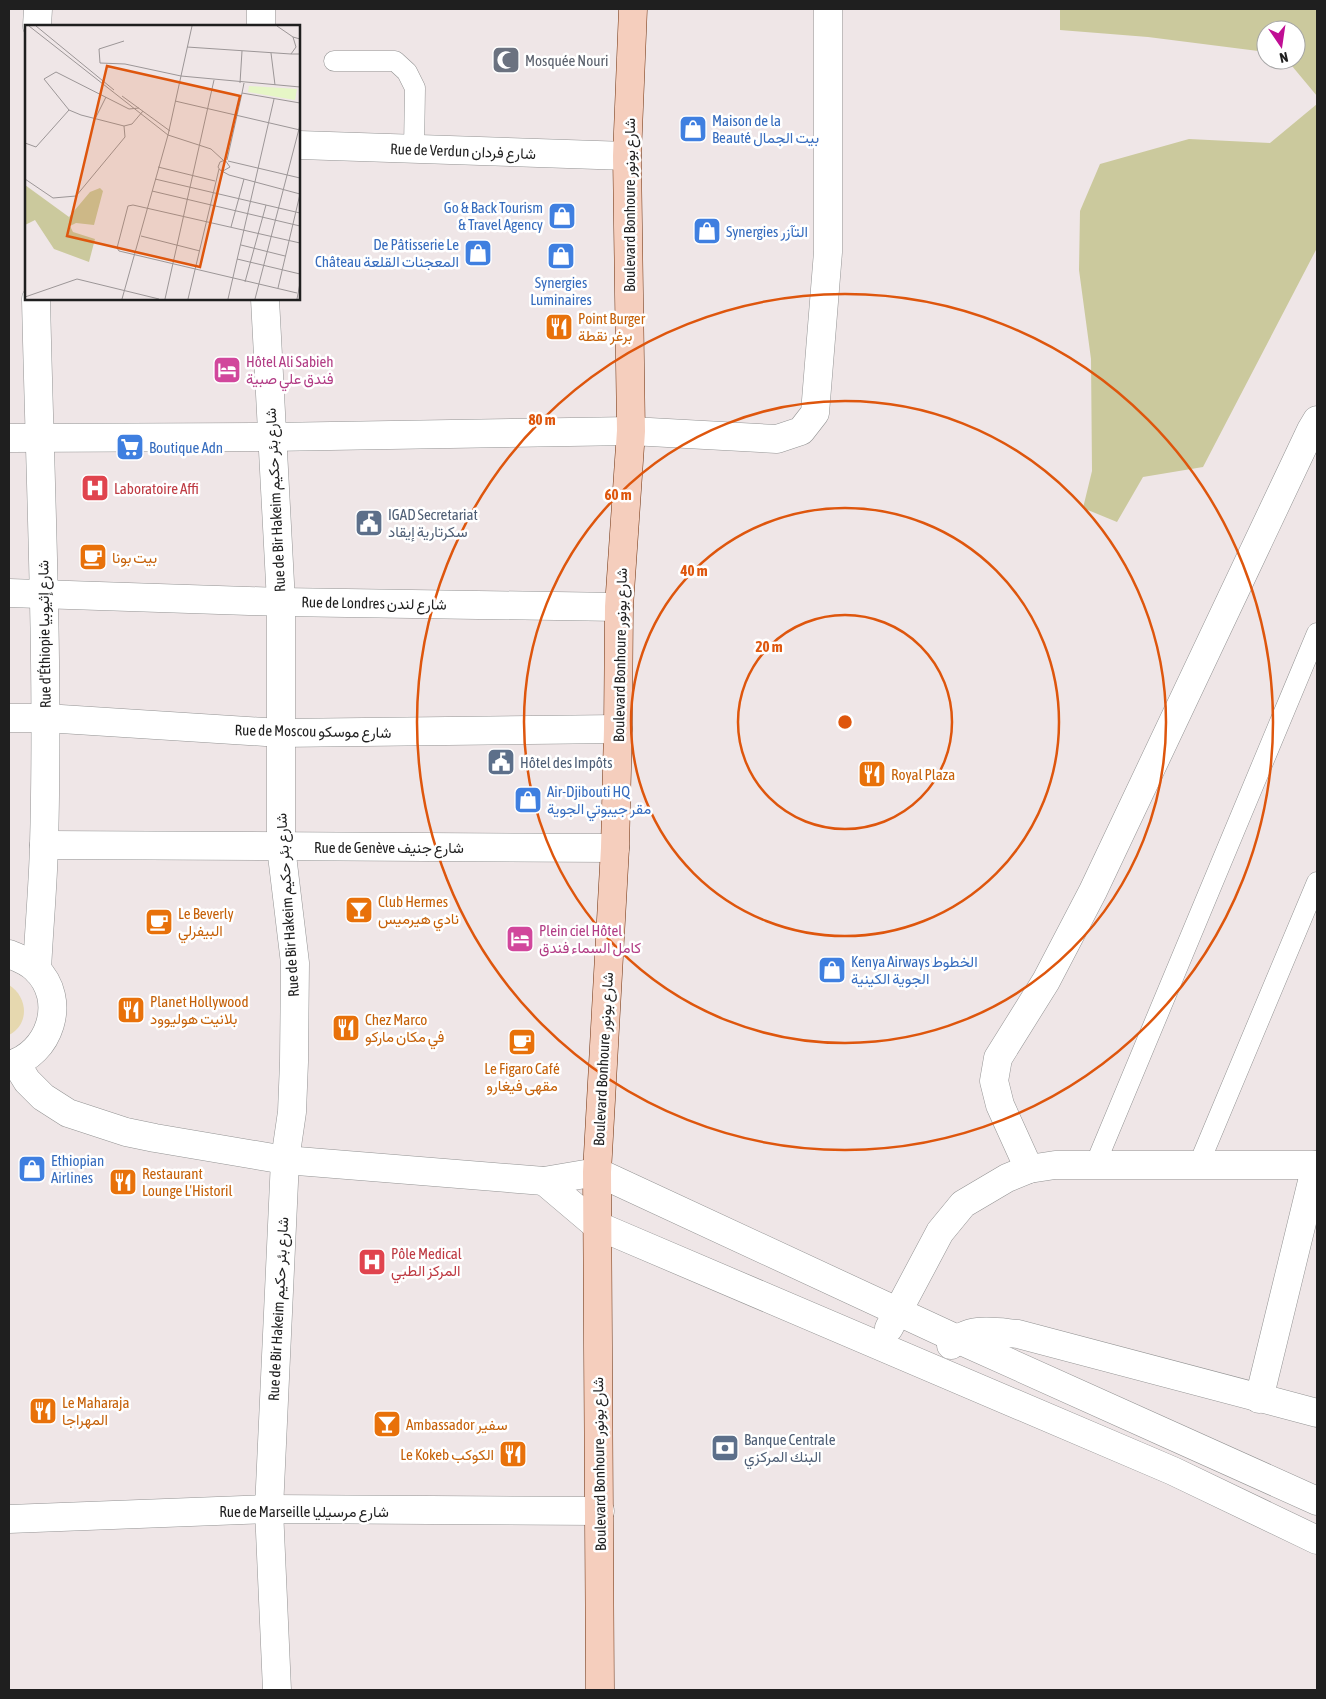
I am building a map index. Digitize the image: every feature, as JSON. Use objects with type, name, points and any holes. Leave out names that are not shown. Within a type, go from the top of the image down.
[{"type":"main road","name":"Boulevard Bonhoure شارع بونور","points":[[600,1690],[597,1172],[614,848],[618,729],[619,607],[631,431],[627,156],[633,9]]},
{"type":"street","points":[[37,25],[38,9]]},
{"type":"street","points":[[261,9],[261,25]]},
{"type":"street","points":[[9,438],[271,437],[631,431],[777,439],[801,431],[815,413],[828,252],[828,9]]},
{"type":"street","name":"Rue de Verdun شارع فردان","points":[[300,145],[627,156]]},
{"type":"street","name":"Rue d'Éthiopie شارع إثيوبيا","points":[[36,300],[44,593],[45,718],[44,845],[37,970]]},
{"type":"street","name":"Rue de Bir Hakeim شارع بئر حكيم","points":[[265,300],[281,602],[280,847],[295,963],[293,1092],[285,1160],[269,1509],[277,1690]]},
{"type":"street","points":[[1029,1170],[1000,1105],[994,1081],[998,1058],[1046,981],[1093,891],[1317,420]]},
{"type":"street","name":"Rue de Londres شارع لندن","points":[[9,593],[281,602],[619,607]]},
{"type":"street","name":"Rue de Moscou شارع موسكو","points":[[9,718],[45,718],[280,733],[618,729]]},
{"type":"street","name":"Rue de Genève شارع جنيف","points":[[44,845],[614,848]]},
{"type":"street","points":[[9,954],[23,959],[37,970],[46,984],[52,1000],[52,1016],[47,1035],[35,1050],[12,1064],[43,1097],[68,1113],[126,1132],[285,1160],[544,1181],[597,1172],[957,1339],[1317,1501]]},
{"type":"street","points":[[879,1346],[940,1232],[963,1204],[1007,1178],[1029,1170],[1055,1165],[1317,1165],[1259,1399]]},
{"type":"street","points":[[544,1181],[596,1225],[1173,1471],[1317,1540]]},
{"type":"street","points":[[931,1368],[957,1339],[968,1333],[986,1331],[1018,1334],[1317,1413]]},
{"type":"street","name":"Rue de Marseille شارع مرسيليا","points":[[9,1519],[269,1509],[600,1511]]},
{"type":"lane","points":[[334,61],[395,62],[407,72],[415,88],[414,149]]},
{"type":"lane","points":[[1095,1165],[1317,633]]},
{"type":"lane","points":[[1198,1166],[1317,882]]},
{"type":"shaded area","points":[[1060,9],[1317,9],[1317,96],[1295,70],[1306,70],[1306,20],[1256,20],[1256,51],[1148,37],[1060,30]]},
{"type":"shaded area","points":[[1317,104],[1317,248],[1203,467],[1143,477],[1117,522],[1083,508],[1092,471],[1091,359],[1079,270],[1080,211],[1100,164],[1189,139],[1270,143]]},
{"type":"shaded area","points":[[9,985],[20,996],[24,1010],[21,1024],[9,1035]]},
{"type":"place","name":"Mosquée Nouri","points":[[506,60]]},
{"type":"place","name":"Maison de la Beauté بيت الجمال","points":[[693,129]]},
{"type":"place","name":"Go & Back Tourism & Travel Agency","points":[[562,216]]},
{"type":"place","name":"Synergies التآزر","points":[[707,231]]},
{"type":"place","name":"De Pâtisserie Le Château المعجنات القلعة","points":[[478,253]]},
{"type":"place","name":"Synergies Luminaires","points":[[561,256]]},
{"type":"place","name":"Point Burger برغر نقطة","points":[[559,327]]},
{"type":"place","name":"Hôtel Ali Sabieh فندق علي صبية","points":[[227,370]]},
{"type":"place","name":"Boutique Adn","points":[[130,447]]},
{"type":"place","name":"Laboratoire Affi","points":[[95,488]]},
{"type":"place","name":"IGAD Secretariat سكرتارية إيقاد","points":[[369,523]]},
{"type":"place","name":"بيت بونا","points":[[93,557]]},
{"type":"place","name":"Hôtel des Impôts","points":[[501,762]]},
{"type":"place","name":"Royal Plaza","points":[[872,774]]},
{"type":"place","name":"Air-Djibouti HQ مقر جيبوتي الجوية","points":[[528,800]]},
{"type":"place","name":"Club Hermes نادي هيرميس","points":[[359,910]]},
{"type":"place","name":"Le Beverly البيفرلي","points":[[159,922]]},
{"type":"place","name":"Plein ciel Hôtel كامل السماء فندق","points":[[520,939]]},
{"type":"place","name":"Kenya Airways الخطوط الجوية الكينية","points":[[832,970]]},
{"type":"place","name":"Planet Hollywood بلانيت هوليوود","points":[[131,1010]]},
{"type":"place","name":"Chez Marco في مكان ماركو","points":[[346,1028]]},
{"type":"place","name":"Le Figaro Café مقهى فيغارو","points":[[522,1042]]},
{"type":"place","name":"Ethiopian Airlines","points":[[32,1169]]},
{"type":"place","name":"Restaurant Lounge L'Historil","points":[[123,1182]]},
{"type":"place","name":"Pôle Medical المركز الطبي","points":[[372,1262]]},
{"type":"place","name":"Le Maharaja المهراجا","points":[[43,1411]]},
{"type":"place","name":"Ambassador سفير","points":[[387,1424]]},
{"type":"place","name":"Banque Centrale البنك المركزي","points":[[725,1448]]},
{"type":"place","name":"Le Kokeb الكوكب","points":[[513,1454]]}]
